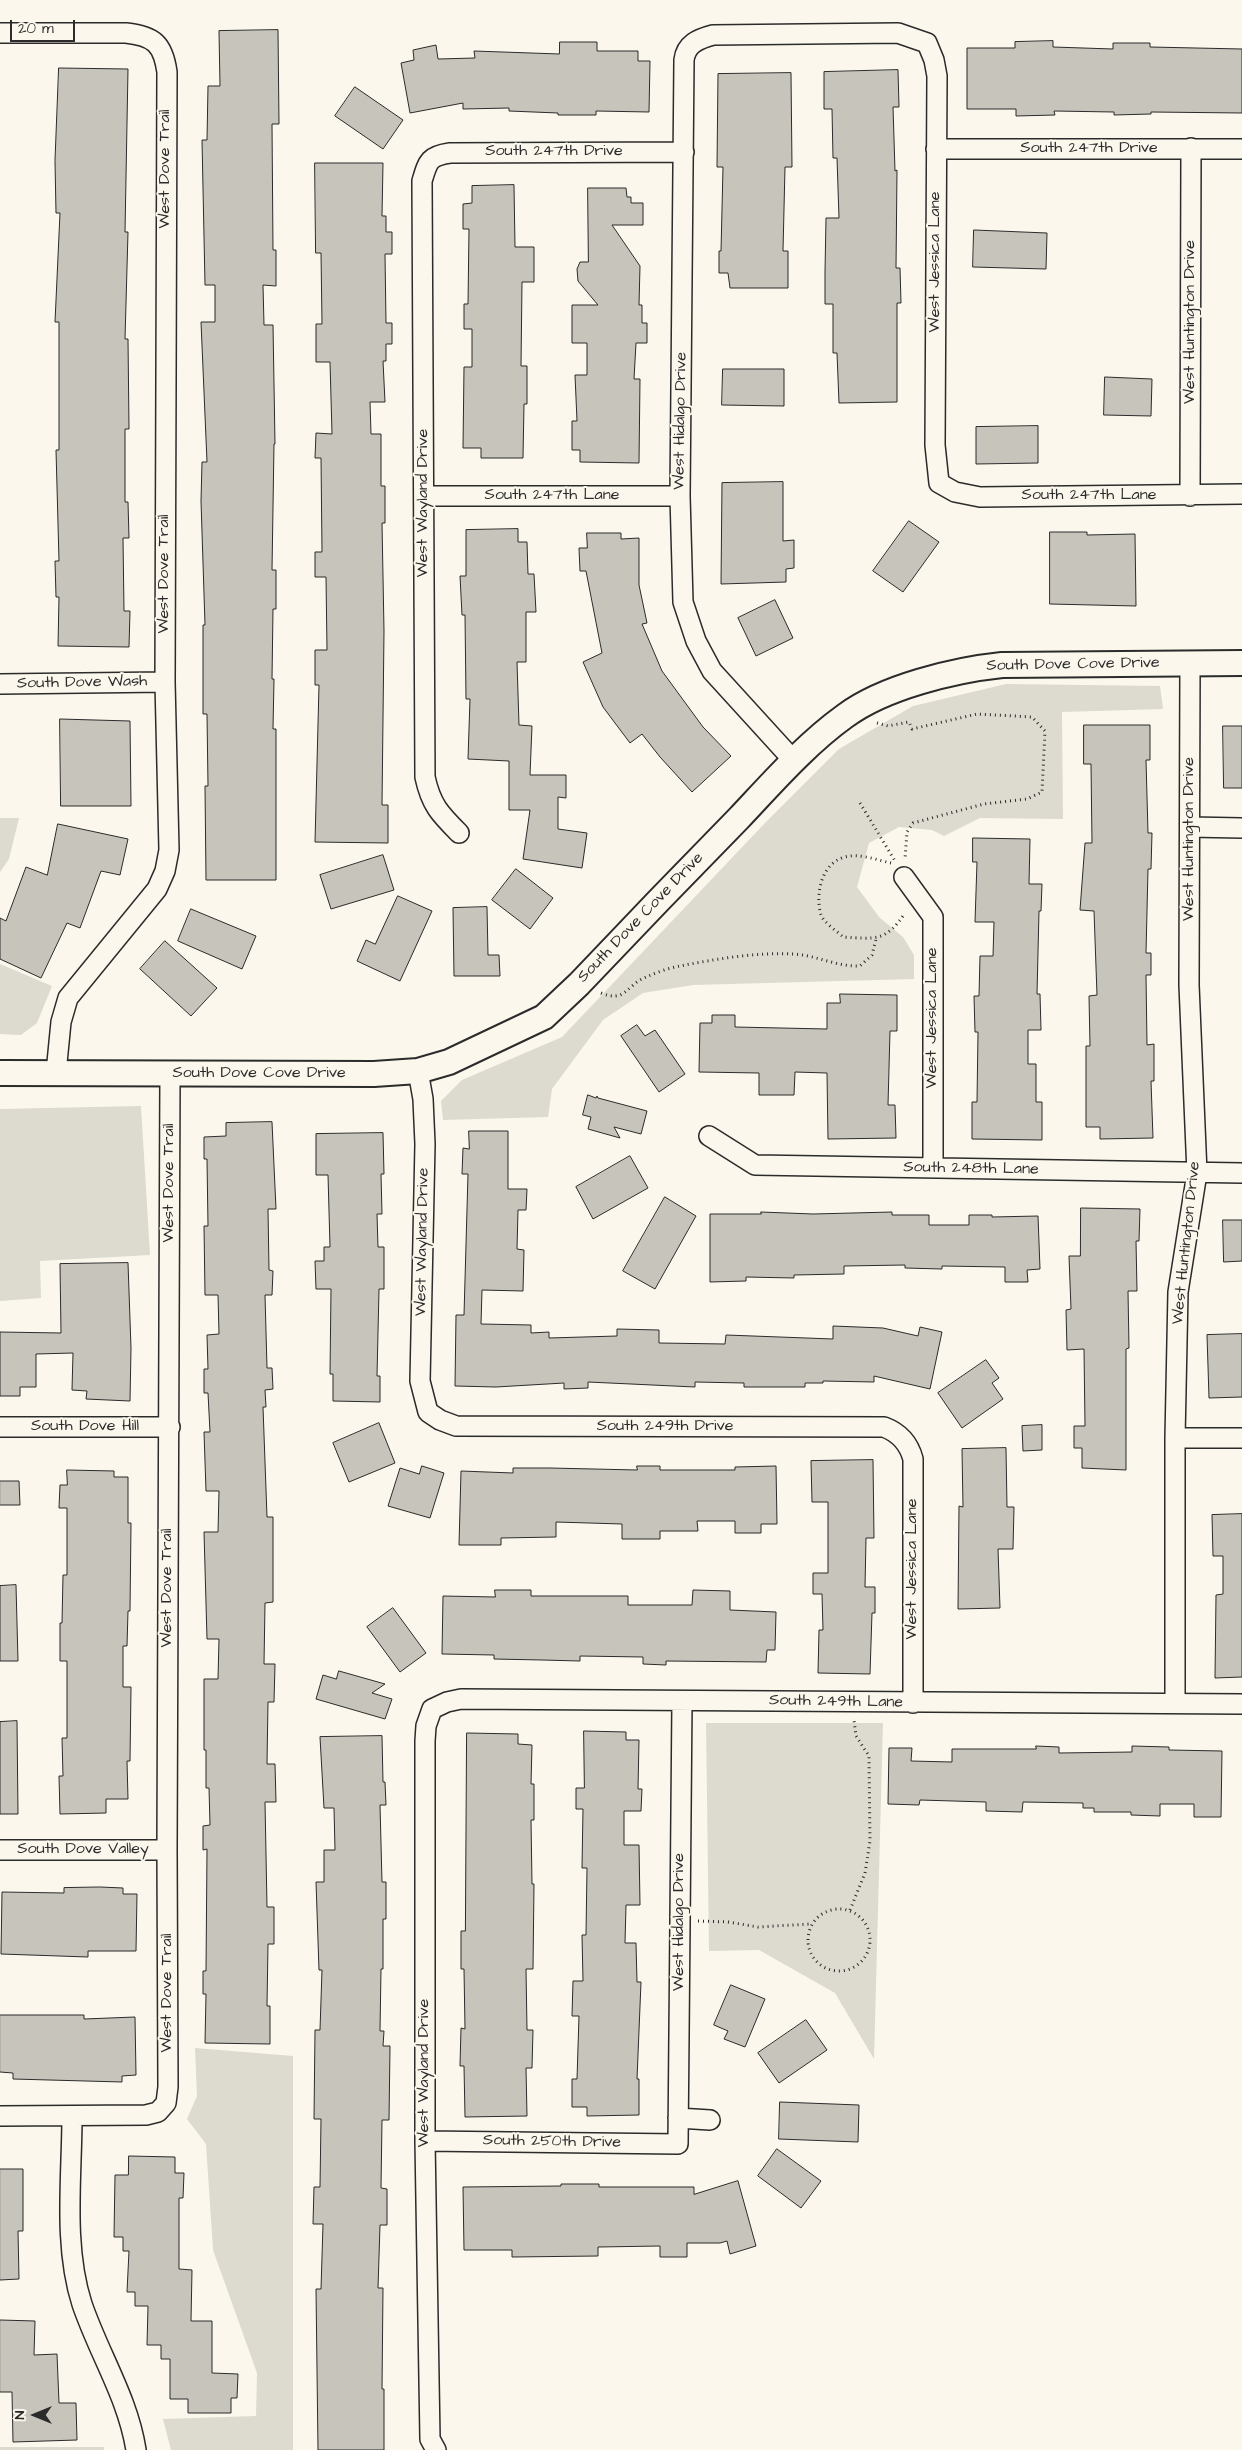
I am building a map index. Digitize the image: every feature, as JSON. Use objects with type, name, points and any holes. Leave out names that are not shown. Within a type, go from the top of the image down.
[{"type":"street","name":"West Dove Trail","points":[[0,32],[126,32],[144,36],[157,42],[164,56],[167,72],[164,682],[169,850],[157,889],[68,998],[60,1022],[56,1073]]},
{"type":"street","name":"West Hidalgo Drive","points":[[794,761],[712,672],[696,641],[683,602],[680,496],[685,53],[691,44],[700,38],[712,35],[898,34],[927,43]]},
{"type":"street","name":"West Jessica Lane","points":[[927,43],[934,60],[937,76],[935,445],[940,483]]},
{"type":"street","name":"West Huntington Drive","points":[[1190,496],[1191,148]]},
{"type":"street","name":"South 247th Drive","points":[[936,149],[1242,149]]},
{"type":"street","name":"South 247th Drive","points":[[427,163],[437,155],[450,153],[684,152]]},
{"type":"street","name":"West Wayland Drive","points":[[427,163],[422,181],[426,777],[429,796],[438,812],[459,833]]},
{"type":"street","name":"South 247th Lane","points":[[940,483],[955,492],[980,497],[1242,494]]},
{"type":"street","name":"South 247th Lane","points":[[424,496],[680,496]]},
{"type":"street","name":"West Huntington Drive","points":[[1175,1703],[1175,1438],[1178,1292],[1197,1173],[1189,985],[1190,663]]},
{"type":"street","name":"South Dove Cove Drive","points":[[0,1073],[374,1074],[418,1071],[449,1062],[544,1017],[579,984],[794,761],[845,716],[863,705],[912,684],[969,668],[1002,665],[1242,663]]},
{"type":"street","name":"South Dove Wash","points":[[0,684],[164,682]]},
{"type":"street","points":[[1190,827],[1242,828]]},
{"type":"street","name":"West Jessica Lane","points":[[904,877],[933,917],[933,1168]]},
{"type":"street","name":"West Wayland Drive","points":[[418,1071],[423,1099],[426,1144],[420,1381],[428,1412]]},
{"type":"street","name":"West Dove Trail","points":[[72,2116],[146,2116],[158,2112],[166,2103],[168,2087],[170,1073]]},
{"type":"street","name":"South 248th Lane","points":[[709,1136],[755,1165],[1242,1173]]},
{"type":"street","name":"South 249th Drive","points":[[428,1412],[440,1420],[456,1426],[884,1427],[902,1438]]},
{"type":"street","name":"South Dove Hill","points":[[0,1427],[170,1427]]},
{"type":"street","name":"West Jessica Lane","points":[[902,1438],[910,1450],[913,1459],[913,1703]]},
{"type":"street","points":[[1175,1438],[1242,1438]]},
{"type":"street","name":"South 249th Lane","points":[[432,1709],[447,1702],[460,1699],[1242,1704]]},
{"type":"street","name":"West Hidalgo Drive","points":[[678,2144],[682,1701]]},
{"type":"street","name":"West Wayland Drive","points":[[430,2446],[426,2141],[425,1741],[426,1726],[432,1709]]},
{"type":"street","name":"South Dove Valley","points":[[0,1850],[167,1850]]},
{"type":"street","points":[[0,2116],[72,2116],[71,2232],[73,2265],[82,2304],[132,2426],[136,2450]]},
{"type":"street","points":[[678,2118],[710,2120]]},
{"type":"street","name":"South 250th Drive","points":[[426,2141],[678,2144]]},
{"type":"path","points":[[845,716],[888,726],[909,722],[912,729],[977,714],[1032,717],[1045,730],[1042,792],[1027,799],[984,804],[913,823],[907,832],[904,877]]},
{"type":"path","points":[[860,803],[896,864],[857,856],[844,857],[829,866],[817,893],[822,917],[843,937],[876,939],[896,928],[917,895]]},
{"type":"path","points":[[579,984],[611,997],[621,995],[642,978],[678,966],[767,955],[795,954],[848,966],[860,966],[872,955],[876,939]]},
{"type":"path","points":[[850,1910],[865,1874],[870,1840],[869,1756],[856,1736],[852,1702]]},
{"type":"path","points":[[680,1922],[728,1922],[758,1927],[810,1924],[828,1911],[850,1910],[864,1921],[870,1938],[867,1954],[857,1966],[848,1971],[830,1971],[816,1963],[810,1954],[807,1934],[810,1924]]},
{"type":"shaded area","points":[[1006,684],[1160,686],[1163,709],[1062,712],[1063,819],[980,818],[944,836],[932,830],[899,827],[869,843],[857,887],[879,917],[903,937],[914,955],[914,979],[693,985],[643,993],[603,1020],[552,1089],[548,1117],[443,1120],[441,1101],[462,1080],[562,1037],[765,823],[839,749],[913,706]]},
{"type":"shaded area","points":[[0,818],[19,818],[9,859],[0,872]]},
{"type":"shaded area","points":[[0,964],[52,986],[37,1023],[21,1035],[0,1034]]},
{"type":"shaded area","points":[[141,1106],[150,1255],[40,1261],[41,1298],[0,1301],[0,1109]]},
{"type":"shaded area","points":[[706,1723],[883,1723],[874,2059],[835,1993],[759,1950],[709,1951]]},
{"type":"shaded area","points":[[195,2048],[293,2056],[293,2450],[171,2450],[163,2419],[256,2416],[257,2373],[213,2250],[206,2144],[187,2119],[197,2096]]},
{"type":"shaded area","points":[[0,2447],[104,2447],[104,2450],[0,2450]]},
{"type":"building","points":[[278,30],[279,124],[272,124],[273,250],[276,250],[276,286],[263,285],[264,325],[273,325],[275,444],[272,570],[276,570],[276,609],[273,609],[272,679],[274,679],[273,729],[276,729],[276,880],[206,880],[205,786],[208,786],[207,714],[203,714],[203,625],[205,625],[201,501],[202,462],[207,462],[201,322],[215,322],[215,285],[205,285],[202,140],[207,140],[208,86],[220,86],[219,31]]},
{"type":"building","points":[[1053,41],[1053,47],[1113,49],[1113,43],[1150,43],[1150,47],[1242,49],[1242,113],[1151,112],[1151,114],[1114,115],[1114,112],[1054,111],[1055,115],[1016,116],[1016,109],[967,109],[967,48],[1015,48],[1015,42]]},
{"type":"building","points":[[560,42],[597,42],[597,51],[638,51],[638,61],[650,61],[649,112],[596,111],[596,115],[558,115],[558,113],[509,111],[509,108],[463,109],[463,103],[410,113],[401,63],[414,60],[413,50],[436,45],[438,59],[475,58],[474,51],[559,54]]},
{"type":"building","points":[[59,68],[128,69],[125,232],[128,232],[125,339],[128,339],[129,429],[125,429],[125,502],[128,502],[129,538],[123,538],[124,611],[130,611],[129,647],[58,646],[59,597],[56,597],[55,561],[59,561],[56,450],[59,450],[59,322],[55,322],[60,213],[56,213],[55,161]]},
{"type":"building","points":[[898,70],[899,107],[893,107],[895,171],[897,170],[896,268],[900,268],[901,303],[897,303],[897,402],[839,403],[837,353],[833,353],[833,304],[825,304],[826,218],[839,218],[837,158],[833,158],[832,109],[824,109],[824,72]]},
{"type":"building","points":[[791,73],[792,167],[785,167],[783,251],[788,251],[788,288],[730,288],[728,273],[719,273],[723,167],[717,167],[718,74]]},
{"type":"building","points":[[355,87],[403,120],[383,149],[335,116]]},
{"type":"building","points":[[315,163],[383,163],[382,216],[386,216],[386,232],[392,232],[392,254],[385,254],[386,323],[392,323],[392,344],[386,344],[386,361],[383,361],[385,402],[370,402],[371,434],[381,434],[381,486],[385,486],[385,523],[382,523],[384,631],[382,805],[388,805],[388,843],[315,842],[319,685],[315,685],[315,650],[327,650],[326,577],[315,577],[315,552],[322,552],[321,458],[315,458],[316,433],[332,434],[330,362],[316,362],[316,324],[322,324],[321,253],[316,253]]},
{"type":"building","points":[[514,185],[515,247],[534,247],[534,282],[522,282],[521,366],[527,366],[527,404],[524,404],[523,458],[481,458],[481,448],[463,448],[464,367],[472,367],[472,329],[464,329],[464,304],[468,304],[469,229],[463,229],[463,204],[472,203],[472,186]]},
{"type":"building","points":[[588,188],[626,188],[627,197],[631,197],[631,203],[643,203],[643,225],[612,225],[640,266],[639,305],[642,305],[642,323],[647,323],[647,343],[636,343],[634,379],[640,379],[639,463],[580,462],[580,450],[572,450],[572,421],[577,421],[575,375],[587,375],[587,343],[572,343],[572,305],[598,305],[578,281],[577,269],[580,262],[588,262]]},
{"type":"building","points":[[974,230],[1047,233],[1046,269],[973,267]]},
{"type":"building","points":[[723,369],[784,369],[784,406],[722,405]]},
{"type":"building","points":[[1105,377],[1152,379],[1151,416],[1104,415]]},
{"type":"building","points":[[1038,426],[1038,463],[976,464],[976,427]]},
{"type":"building","points":[[783,482],[783,541],[794,540],[794,568],[786,569],[786,582],[721,584],[722,483]]},
{"type":"building","points":[[909,521],[939,542],[903,592],[873,571]]},
{"type":"building","points":[[518,529],[518,542],[527,542],[528,574],[534,574],[536,612],[526,612],[526,662],[517,662],[519,725],[532,726],[530,775],[566,775],[566,798],[558,797],[558,829],[587,833],[582,868],[523,859],[530,810],[509,810],[509,761],[468,759],[470,699],[466,699],[465,615],[462,615],[460,576],[466,576],[466,530]]},
{"type":"building","points":[[1050,532],[1087,532],[1087,535],[1135,534],[1136,606],[1050,604]]},
{"type":"building","points":[[587,533],[621,533],[621,539],[639,538],[639,585],[647,623],[642,624],[662,671],[703,727],[731,756],[692,792],[642,734],[630,743],[603,707],[583,662],[602,653],[586,571],[580,571],[579,548],[587,548]]},
{"type":"building","points":[[775,600],[793,638],[756,656],[738,618]]},
{"type":"building","points":[[60,719],[130,721],[131,806],[61,806]]},
{"type":"building","points":[[1084,725],[1150,725],[1150,760],[1146,760],[1148,833],[1152,833],[1151,869],[1148,869],[1146,953],[1151,953],[1151,975],[1146,975],[1147,1045],[1154,1044],[1154,1081],[1151,1081],[1153,1138],[1100,1139],[1100,1127],[1086,1127],[1086,1046],[1090,1046],[1089,996],[1097,995],[1094,911],[1080,910],[1085,843],[1092,843],[1091,764],[1084,764]]},
{"type":"building","points":[[1223,726],[1242,726],[1242,788],[1224,788]]},
{"type":"building","points":[[58,824],[128,839],[120,875],[101,871],[80,928],[67,923],[41,978],[0,959],[0,918],[6,921],[26,867],[47,875]]},
{"type":"building","points":[[973,838],[1030,839],[1029,884],[1042,884],[1041,911],[1039,911],[1037,994],[1040,994],[1041,1030],[1028,1030],[1028,1064],[1036,1064],[1036,1102],[1042,1102],[1042,1140],[972,1139],[972,1102],[977,1102],[978,1032],[975,1032],[974,996],[979,996],[980,956],[993,956],[994,922],[975,922],[977,862],[973,862]]},
{"type":"building","points":[[383,855],[394,890],[331,909],[320,875]]},
{"type":"building","points":[[516,869],[553,898],[530,929],[492,900]]},
{"type":"building","points":[[398,896],[432,911],[400,981],[357,961],[366,940],[375,944]]},
{"type":"building","points":[[487,907],[488,955],[499,955],[500,976],[454,976],[453,908]]},
{"type":"building","points":[[191,909],[256,936],[242,969],[178,941]]},
{"type":"building","points":[[165,941],[217,988],[191,1016],[140,969]]},
{"type":"building","points":[[840,994],[897,995],[897,1031],[890,1031],[888,1105],[895,1105],[896,1138],[828,1139],[827,1073],[795,1072],[794,1095],[759,1095],[759,1073],[699,1072],[700,1023],[712,1023],[712,1015],[735,1015],[735,1027],[827,1029],[827,1003],[840,1003]]},
{"type":"building","points":[[637,1025],[645,1036],[655,1030],[685,1074],[659,1092],[621,1036]]},
{"type":"building","points":[[588,1095],[647,1111],[641,1134],[614,1127],[620,1138],[588,1129],[591,1117],[583,1115]]},
{"type":"building","points":[[272,1122],[276,1209],[268,1209],[269,1270],[273,1271],[272,1295],[265,1295],[267,1368],[272,1368],[273,1389],[265,1390],[266,1407],[263,1407],[267,1517],[273,1517],[273,1602],[265,1603],[264,1664],[275,1664],[274,1702],[268,1702],[267,1764],[275,1764],[276,1802],[265,1802],[267,1907],[274,1907],[274,1944],[268,1944],[267,2006],[270,2006],[270,2044],[205,2043],[206,1994],[203,1994],[203,1971],[206,1971],[207,1849],[203,1850],[203,1826],[210,1825],[209,1788],[206,1788],[206,1750],[204,1750],[204,1679],[218,1679],[219,1639],[207,1639],[204,1532],[218,1532],[219,1491],[206,1491],[204,1432],[210,1432],[208,1393],[204,1393],[204,1369],[208,1369],[207,1335],[219,1334],[218,1295],[205,1295],[204,1226],[208,1226],[207,1159],[204,1159],[204,1137],[226,1136],[226,1123]]},
{"type":"building","points":[[469,1131],[508,1131],[508,1189],[527,1189],[526,1210],[518,1210],[517,1249],[524,1250],[523,1291],[482,1290],[481,1324],[531,1325],[531,1333],[549,1332],[549,1338],[617,1336],[617,1329],[659,1330],[659,1343],[725,1344],[726,1335],[833,1339],[833,1326],[883,1328],[918,1336],[920,1327],[942,1332],[930,1389],[874,1376],[874,1382],[823,1381],[823,1383],[805,1383],[805,1387],[744,1387],[744,1383],[695,1382],[695,1387],[588,1382],[588,1388],[564,1389],[564,1383],[496,1387],[455,1386],[456,1315],[464,1315],[468,1174],[462,1174],[463,1148],[469,1149]]},
{"type":"building","points":[[383,1133],[384,1174],[381,1174],[382,1214],[377,1214],[378,1247],[384,1247],[384,1289],[379,1289],[377,1376],[380,1376],[380,1402],[333,1401],[333,1374],[330,1374],[331,1289],[316,1289],[315,1261],[324,1261],[324,1247],[330,1247],[328,1175],[316,1175],[316,1134]]},
{"type":"building","points":[[630,1156],[648,1188],[593,1219],[576,1187]]},
{"type":"building","points":[[665,1197],[696,1216],[655,1289],[623,1271]]},
{"type":"building","points":[[1081,1208],[1140,1209],[1139,1241],[1136,1241],[1137,1291],[1128,1291],[1129,1348],[1126,1349],[1126,1470],[1082,1468],[1082,1448],[1074,1448],[1074,1426],[1085,1426],[1084,1349],[1067,1350],[1066,1310],[1071,1309],[1069,1256],[1080,1256]]},
{"type":"building","points":[[761,1212],[813,1214],[892,1212],[892,1215],[929,1215],[929,1225],[969,1225],[969,1215],[992,1215],[992,1217],[1038,1216],[1040,1269],[1027,1270],[1028,1282],[1005,1282],[1005,1267],[942,1266],[942,1269],[905,1268],[905,1265],[844,1266],[844,1274],[794,1275],[794,1278],[746,1277],[746,1281],[710,1282],[710,1214],[761,1214]]},
{"type":"building","points":[[1223,1220],[1242,1220],[1242,1261],[1224,1262]]},
{"type":"building","points":[[128,1263],[131,1348],[130,1401],[86,1399],[87,1391],[72,1390],[73,1353],[36,1354],[36,1387],[20,1387],[20,1396],[0,1396],[0,1332],[61,1333],[60,1264]]},
{"type":"building","points":[[1242,1334],[1242,1397],[1209,1398],[1207,1335]]},
{"type":"building","points":[[986,1360],[999,1378],[992,1383],[1003,1399],[962,1428],[938,1393]]},
{"type":"building","points":[[379,1423],[395,1463],[349,1482],[333,1443]]},
{"type":"building","points":[[1042,1425],[1042,1450],[1023,1451],[1022,1426]]},
{"type":"building","points":[[1006,1448],[1007,1507],[1014,1507],[1013,1549],[998,1549],[1000,1608],[958,1609],[959,1506],[963,1507],[962,1449]]},
{"type":"building","points":[[873,1460],[874,1538],[866,1538],[865,1587],[875,1587],[875,1613],[872,1613],[870,1674],[818,1673],[819,1630],[823,1630],[822,1594],[813,1594],[813,1573],[828,1573],[828,1502],[812,1502],[811,1461]]},
{"type":"building","points":[[422,1466],[444,1473],[430,1518],[388,1506],[400,1468],[419,1474]]},
{"type":"building","points":[[637,1466],[660,1466],[660,1470],[735,1470],[735,1467],[776,1466],[777,1524],[761,1524],[761,1533],[735,1533],[735,1521],[697,1521],[698,1531],[660,1531],[660,1539],[622,1539],[622,1524],[556,1522],[556,1537],[501,1538],[501,1545],[459,1545],[461,1471],[513,1473],[513,1468],[637,1470]]},
{"type":"building","points":[[67,1470],[114,1471],[114,1477],[128,1477],[128,1523],[131,1523],[130,1611],[128,1611],[127,1646],[123,1646],[123,1687],[131,1687],[130,1761],[127,1761],[128,1799],[106,1799],[106,1813],[60,1814],[59,1776],[63,1776],[62,1738],[67,1738],[67,1661],[60,1661],[60,1623],[62,1623],[63,1575],[67,1575],[67,1508],[59,1508],[60,1485],[67,1485]]},
{"type":"building","points":[[0,1481],[19,1481],[20,1505],[0,1505]]},
{"type":"building","points":[[1242,1514],[1242,1677],[1215,1678],[1216,1595],[1223,1594],[1223,1556],[1213,1556],[1212,1515]]},
{"type":"building","points":[[16,1585],[18,1661],[0,1661],[0,1586]]},
{"type":"building","points":[[495,1590],[531,1590],[531,1596],[628,1596],[628,1605],[692,1605],[693,1590],[730,1591],[730,1610],[776,1612],[775,1650],[767,1650],[766,1662],[666,1661],[666,1665],[643,1664],[643,1657],[580,1656],[580,1661],[494,1659],[494,1655],[442,1654],[443,1596],[495,1597]]},
{"type":"building","points":[[393,1608],[426,1653],[400,1672],[367,1627]]},
{"type":"building","points":[[339,1671],[385,1684],[372,1693],[392,1699],[385,1719],[316,1699],[323,1675],[336,1679]]},
{"type":"building","points":[[17,1721],[18,1814],[0,1814],[0,1722]]},
{"type":"building","points":[[584,1731],[626,1732],[626,1740],[639,1740],[638,1789],[642,1789],[641,1811],[624,1811],[624,1845],[639,1845],[640,1905],[626,1905],[625,1943],[636,1943],[637,1982],[641,1982],[637,2079],[639,2079],[639,2115],[587,2116],[587,2107],[572,2107],[572,2079],[577,2079],[579,2016],[572,2016],[573,1981],[583,1981],[582,1935],[586,1935],[587,1868],[582,1868],[583,1809],[576,1809],[576,1788],[584,1788]]},
{"type":"building","points":[[467,1733],[518,1734],[518,1744],[532,1745],[531,1784],[534,1784],[534,1820],[531,1820],[532,1884],[534,1884],[533,1969],[526,1969],[527,2030],[533,2030],[532,2068],[526,2068],[527,2116],[465,2117],[464,2066],[460,2066],[461,2028],[465,2029],[464,1969],[461,1969],[461,1931],[465,1931]]},
{"type":"building","points":[[382,1736],[383,1782],[385,1782],[386,1805],[380,1805],[382,1882],[386,1882],[386,1919],[383,1919],[380,2031],[384,2031],[383,2046],[390,2046],[389,2120],[382,2120],[381,2188],[387,2189],[387,2225],[380,2225],[378,2288],[383,2288],[382,2389],[384,2389],[384,2450],[318,2450],[316,2289],[321,2289],[323,2224],[313,2224],[314,2187],[320,2187],[321,2119],[314,2119],[315,2030],[320,2030],[322,1970],[319,1970],[316,1882],[324,1882],[324,1850],[335,1850],[334,1808],[324,1808],[320,1737]]},
{"type":"building","points":[[1036,1746],[1059,1747],[1059,1753],[1132,1752],[1132,1746],[1169,1747],[1169,1750],[1222,1751],[1221,1817],[1194,1817],[1194,1804],[1160,1804],[1160,1816],[1131,1815],[1131,1812],[1094,1812],[1094,1808],[1083,1808],[1083,1803],[1023,1802],[1022,1812],[986,1811],[986,1802],[920,1800],[919,1805],[888,1804],[889,1748],[912,1748],[911,1761],[952,1762],[952,1749],[1036,1749]]},
{"type":"building","points":[[64,1888],[123,1888],[123,1894],[137,1894],[136,1951],[88,1951],[88,1957],[1,1954],[2,1892],[64,1893]]},
{"type":"building","points":[[731,1985],[765,1999],[745,2047],[724,2039],[728,2031],[714,2025]]},
{"type":"building","points":[[0,2015],[84,2015],[84,2019],[135,2017],[136,2075],[122,2076],[122,2082],[13,2079],[13,2073],[0,2072]]},
{"type":"building","points":[[806,2020],[827,2050],[779,2083],[758,2053]]},
{"type":"building","points":[[780,2102],[859,2105],[858,2142],[779,2139]]},
{"type":"building","points":[[777,2149],[821,2181],[801,2208],[758,2176]]},
{"type":"building","points":[[129,2156],[175,2157],[175,2173],[184,2173],[183,2198],[179,2198],[179,2269],[192,2270],[191,2321],[212,2321],[212,2373],[238,2374],[237,2398],[231,2398],[231,2413],[188,2413],[188,2399],[170,2399],[170,2359],[161,2359],[161,2345],[147,2345],[148,2306],[135,2306],[135,2292],[127,2292],[129,2251],[123,2251],[123,2237],[114,2237],[115,2175],[128,2175]]},
{"type":"building","points":[[0,2169],[23,2169],[23,2231],[18,2231],[19,2279],[0,2280]]},
{"type":"building","points":[[738,2181],[756,2246],[730,2254],[727,2241],[720,2243],[687,2243],[687,2257],[660,2257],[660,2246],[598,2247],[598,2256],[512,2257],[512,2250],[464,2250],[463,2187],[599,2184],[599,2187],[694,2187],[694,2194]]},
{"type":"building","points":[[0,2320],[35,2321],[34,2355],[57,2354],[59,2403],[76,2403],[77,2440],[13,2442],[12,2392],[0,2392]]}]
